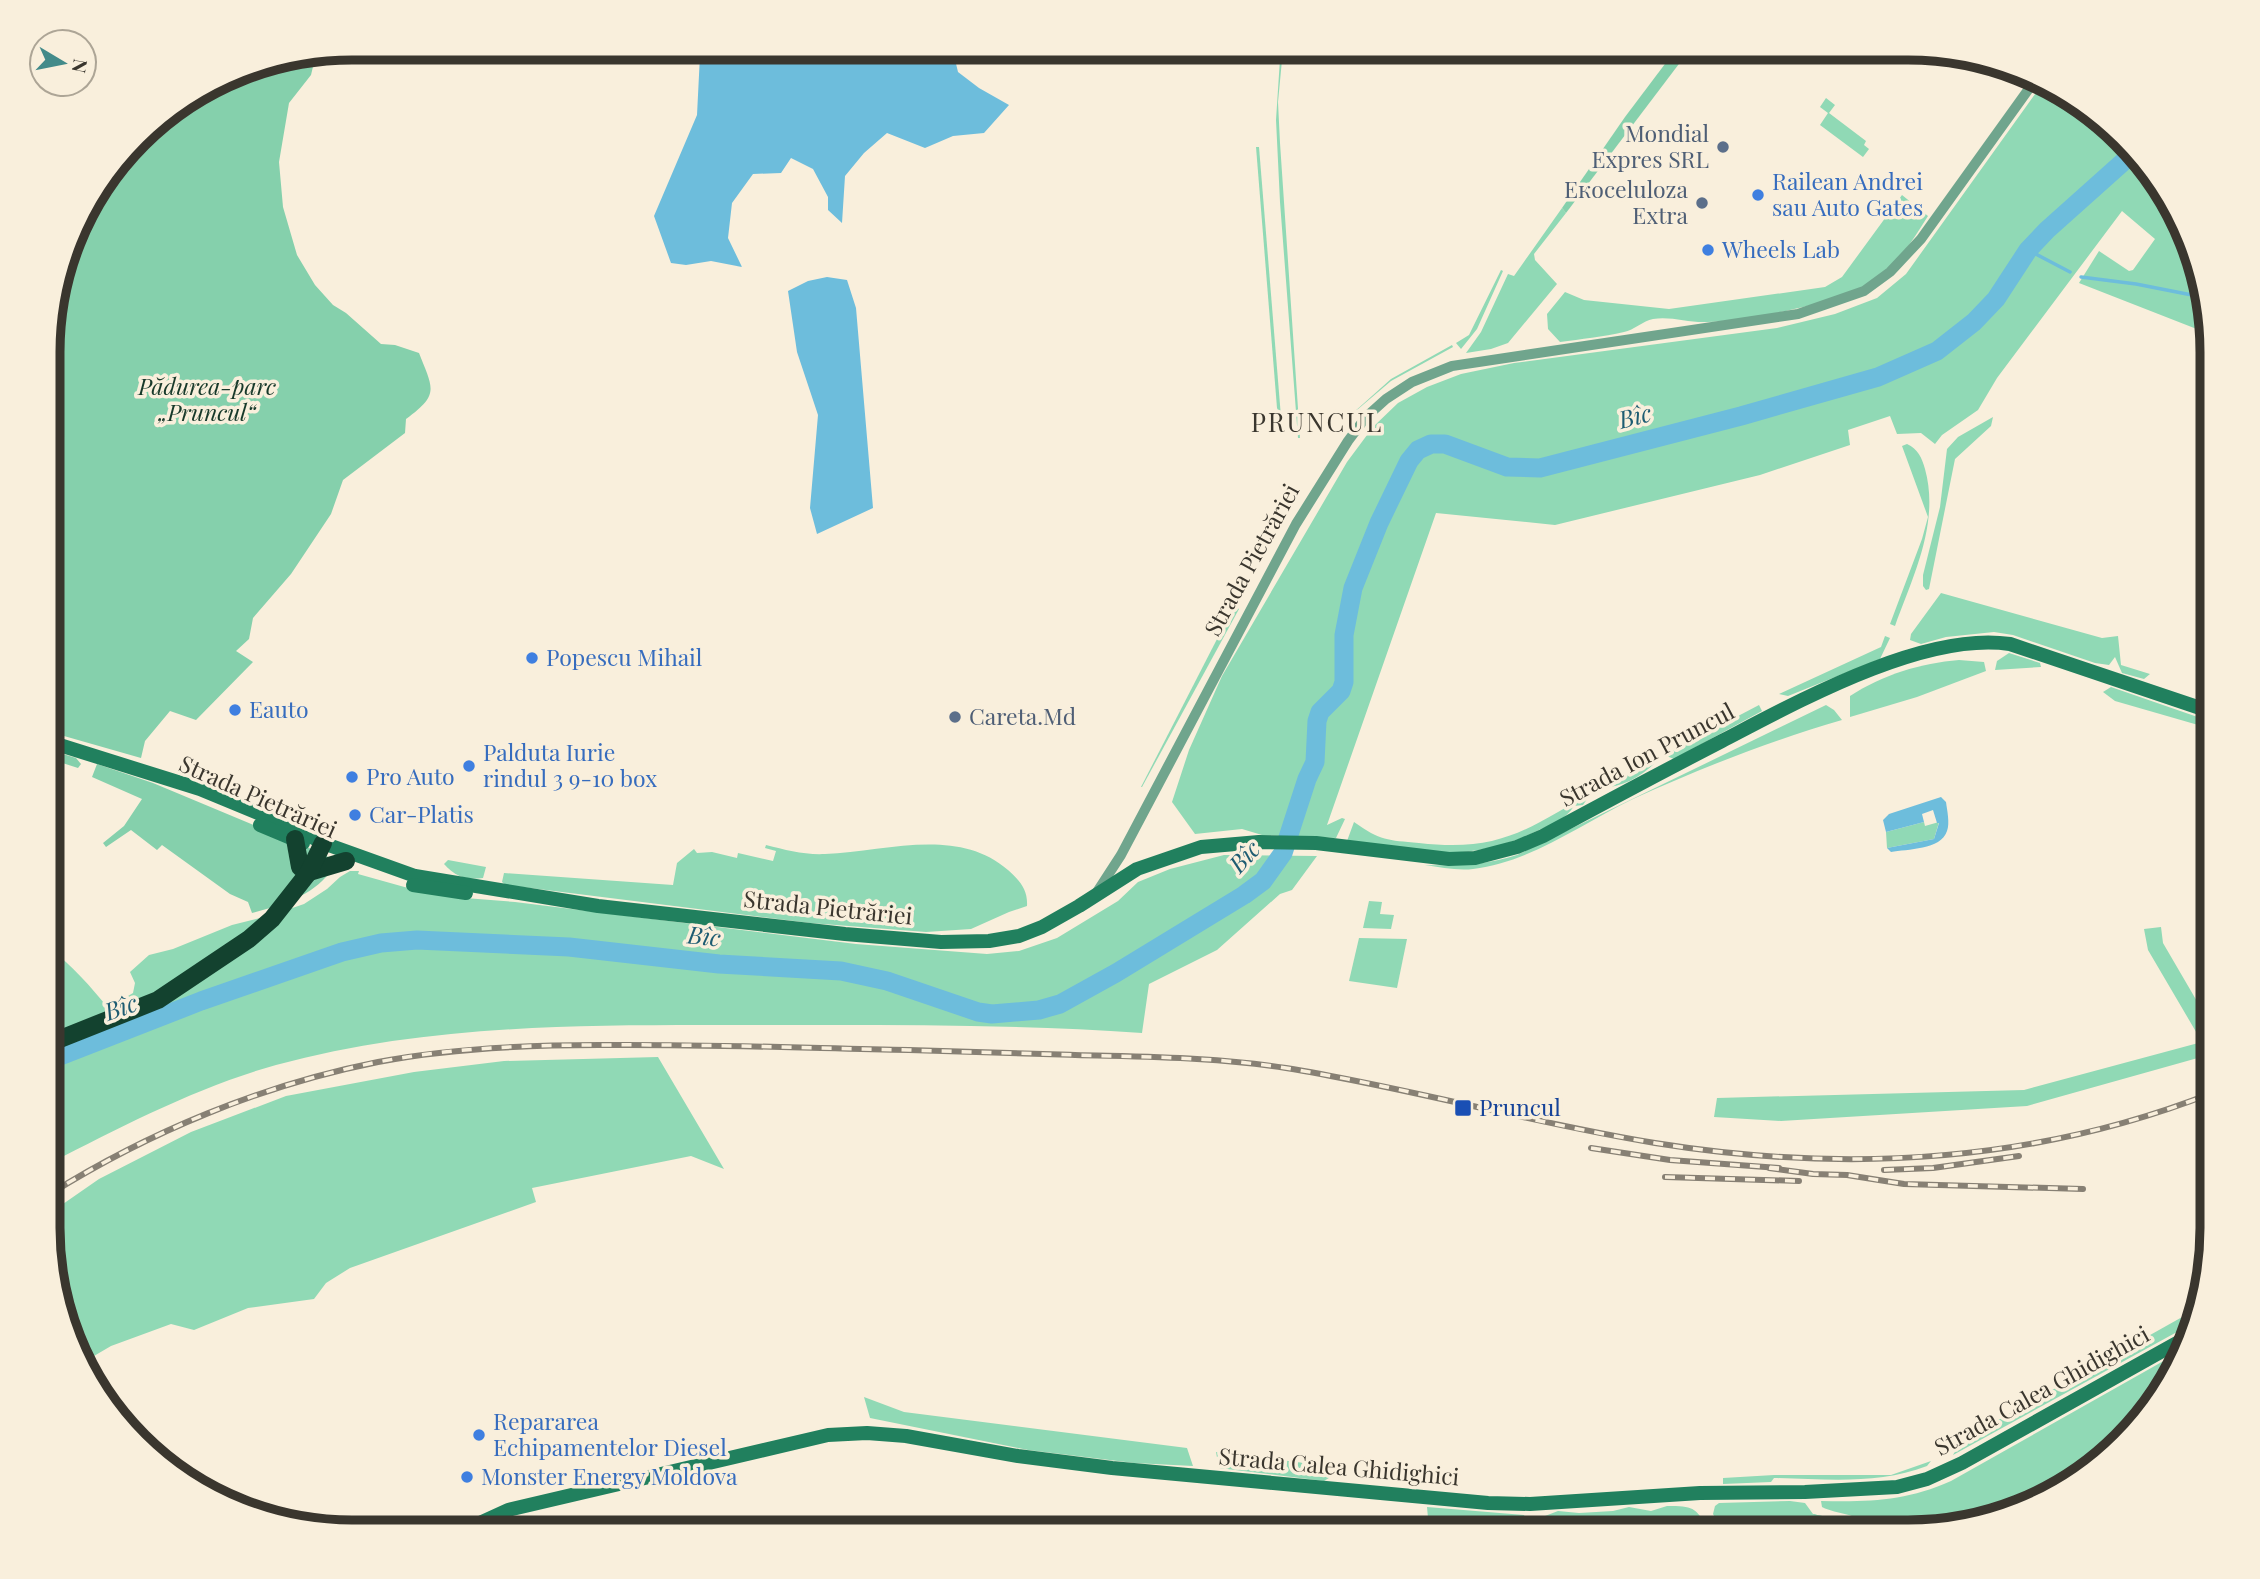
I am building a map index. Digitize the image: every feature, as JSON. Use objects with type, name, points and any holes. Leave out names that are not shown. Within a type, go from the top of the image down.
[{"type":"highway","points":[[304,869],[312,844]]},
{"type":"highway","points":[[60,1039],[158,1000],[249,939],[272,919],[304,869],[312,844]]},
{"type":"highway","points":[[304,869],[346,861]]},
{"type":"street","name":"Strada Pietrăriei","points":[[60,744],[158,777],[195,797],[312,844],[415,876],[598,905],[845,934],[941,942],[989,941],[1019,936],[1042,927],[1094,895],[1121,855],[1296,524],[1348,441],[1366,417],[1386,399],[1412,382],[1452,366],[1798,314],[1864,291],[1890,272],[1921,239],[2030,87]]},
{"type":"street","name":"Strada Ion Pruncul","points":[[1094,895],[1136,869],[1201,847],[1259,842],[1316,843],[1449,859],[1475,858],[1498,853],[1543,836],[1814,693],[1892,662],[1958,644],[1994,642],[2010,645],[2200,708]]},
{"type":"street","name":"Strada Pietrăriei","points":[[312,844],[346,861],[410,885],[470,893],[503,892]]},
{"type":"street","name":"Strada Calea Ghidighici","points":[[486,1520],[508,1510],[828,1435],[867,1433],[906,1436],[1017,1456],[1112,1468],[1501,1504],[1897,1487],[1927,1479],[1962,1463],[2176,1343]]},
{"type":"green space","points":[[1282,60],[1278,102],[1300,438],[1280,202],[1276,120]]},
{"type":"green space","points":[[1668,60],[1682,60],[1566,213],[1562,208]]},
{"type":"green space","name":"Pădurea-parc „Pruncul“","points":[[314,62],[311,75],[289,103],[279,162],[283,207],[297,255],[315,285],[333,305],[381,344],[395,345],[419,353],[430,383],[429,397],[406,419],[405,433],[343,480],[331,514],[291,574],[253,618],[249,639],[236,651],[253,662],[196,720],[170,711],[145,741],[141,758],[60,735],[60,332],[69,276],[90,222],[109,189],[132,159],[159,132],[189,109],[222,90],[276,69]]},
{"type":"green space","points":[[2038,90],[2071,109],[2101,132],[2128,159],[2151,189],[2170,222],[2185,258],[2195,295],[2200,330],[2079,283],[2099,251],[2129,271],[2133,270],[2155,239],[2122,211],[1997,378],[1978,410],[1942,435],[1935,444],[1921,433],[1897,434],[1890,416],[1848,430],[1850,445],[1760,475],[1555,525],[1436,513],[1327,825],[1345,819],[1336,838],[1262,835],[1242,829],[1195,834],[1172,802],[1189,750],[1222,676],[1347,462],[1373,427],[1398,403],[1427,387],[1461,374],[1514,363],[1777,328],[1835,314],[1877,298],[1906,274]]},
{"type":"green space","points":[[1826,98],[1835,105],[1829,113],[1866,141],[1864,145],[1869,149],[1863,157],[1820,125],[1828,113],[1820,107]]},
{"type":"green space","points":[[1256,147],[1259,147],[1281,417],[1277,408]]},
{"type":"green space","points":[[1902,195],[1928,216],[1904,252],[1886,272],[1871,283],[1851,292],[1801,308],[1749,318],[1707,322],[1653,319],[1624,332],[1560,342],[1548,329],[1547,314],[1565,292],[1584,300],[1669,309],[1825,287],[1842,277]]},
{"type":"green space","points":[[1562,208],[1566,213],[1534,254],[1535,260],[1557,284],[1508,343],[1466,353],[1481,332],[1508,274],[1514,276]]},
{"type":"green space","points":[[1501,270],[1503,271],[1477,329],[1461,349],[1456,343],[1469,335]]},
{"type":"green space","points":[[1452,345],[1453,347],[1391,381],[1344,421],[1391,379]]},
{"type":"green space","points":[[1993,417],[1991,426],[1955,459],[1929,589],[1926,590],[1923,586],[1923,575],[1940,507],[1947,449],[1958,437]]},
{"type":"green space","points":[[1907,444],[1917,451],[1924,465],[1929,489],[1929,509],[1927,529],[1922,549],[1895,626],[1890,624],[1928,517],[1902,446]]},
{"type":"green space","points":[[1941,593],[2102,638],[2118,636],[2121,665],[2150,674],[2144,679],[2122,673],[2115,657],[2109,665],[2095,663],[2013,635],[1994,632],[1946,637],[1921,644],[1910,640],[1911,634]]},
{"type":"green space","points":[[1234,606],[1239,609],[1141,787]]},
{"type":"green space","points":[[1885,636],[1890,638],[1880,659],[1788,696],[1779,694],[1881,647]]},
{"type":"green space","points":[[2009,653],[2040,663],[2041,667],[1995,670],[1997,661]]},
{"type":"green space","points":[[1959,660],[1984,662],[1986,671],[1917,697],[1850,717],[1850,696],[1875,682],[1902,671]]},
{"type":"green space","points":[[2111,687],[2200,718],[2200,726],[2115,701],[2103,692]]},
{"type":"green space","points":[[1759,705],[1762,711],[1674,759],[1664,755]]},
{"type":"green space","points":[[1826,705],[1842,720],[1762,746],[1684,777],[1633,799],[1515,859],[1467,869],[1425,865],[1472,864],[1517,855]]},
{"type":"green space","points":[[60,753],[76,758],[81,764],[78,768],[60,762]]},
{"type":"green space","points":[[1655,759],[1656,762],[1650,768],[1630,781],[1600,788]]},
{"type":"green space","points":[[97,764],[153,783],[321,853],[330,858],[330,872],[305,894],[252,913],[248,902],[230,894],[162,845],[157,850],[131,830],[106,847],[103,843],[124,826],[142,799],[92,777]]},
{"type":"green space","points":[[1591,793],[1583,805],[1574,806],[1555,823],[1489,848],[1422,851],[1347,841],[1354,822],[1378,836],[1399,841],[1446,845],[1491,841],[1528,828]]},
{"type":"green space","points":[[1924,822],[1925,826],[1939,822],[1934,839],[1887,848],[1886,832]]},
{"type":"green space","points":[[766,845],[817,854],[920,845],[966,849],[988,857],[1008,870],[1025,890],[1027,906],[971,929],[926,932],[810,923],[506,885],[502,882],[504,873],[673,885],[677,863],[694,849],[697,853],[712,852],[737,858],[738,853],[773,861],[776,851],[765,848]]},
{"type":"green space","points":[[1224,855],[1317,856],[1292,890],[1280,894],[1217,950],[1149,984],[1142,1033],[951,1026],[639,1025],[456,1033],[336,1051],[247,1074],[161,1108],[60,1158],[60,957],[108,1008],[133,993],[135,983],[130,972],[149,955],[173,949],[232,925],[304,904],[350,871],[359,871],[358,874],[408,888],[465,898],[856,944],[987,954],[1019,951],[1057,938],[1118,901],[1138,882],[1170,869]]},
{"type":"green space","points":[[448,860],[486,867],[483,878],[457,875],[444,864]]},
{"type":"green space","points":[[1369,901],[1382,902],[1380,914],[1394,915],[1391,929],[1363,928]]},
{"type":"green space","points":[[2161,927],[2163,943],[2200,1006],[2200,1039],[2148,950],[2144,929]]},
{"type":"green space","points":[[1359,938],[1407,939],[1397,988],[1349,981]]},
{"type":"green space","points":[[2200,1043],[2200,1057],[2027,1106],[1781,1121],[1714,1117],[1717,1098],[2024,1090]]},
{"type":"green space","points":[[658,1057],[724,1169],[691,1156],[532,1188],[536,1202],[350,1268],[326,1283],[314,1299],[248,1308],[194,1330],[171,1324],[111,1346],[91,1358],[75,1321],[65,1284],[60,1247],[60,1206],[99,1179],[191,1132],[286,1096],[414,1072],[504,1061]]},
{"type":"green space","points":[[2187,1314],[2182,1329],[1953,1455],[1961,1441]]},
{"type":"green space","points":[[2170,1357],[2151,1390],[2115,1434],[2071,1470],[2020,1497],[1984,1510],[1928,1519],[1860,1520],[1822,1507],[1821,1501],[1888,1499],[1919,1493],[1951,1481]]},
{"type":"green space","points":[[864,1397],[904,1412],[1187,1448],[1193,1466],[1134,1463],[1028,1450],[870,1418]]},
{"type":"green space","points":[[1216,1452],[1345,1468],[1324,1481],[1219,1468]]},
{"type":"green space","points":[[1931,1461],[1927,1466],[1890,1476],[1832,1480],[1774,1478],[1771,1482],[1723,1484],[1723,1478],[1774,1475],[1891,1475]]},
{"type":"green space","points":[[1719,1503],[1805,1503],[1813,1514],[1839,1520],[1716,1520],[1713,1514]]},
{"type":"green space","points":[[1667,1506],[1684,1507],[1694,1510],[1702,1520],[1543,1520],[1545,1516],[1558,1511],[1579,1513],[1629,1507],[1651,1511]]},
{"type":"green space","points":[[1427,1507],[1524,1515],[1526,1520],[1461,1520],[1428,1518]]},
{"type":"green space","points":[[1813,1514],[1839,1520],[1818,1520]]},
{"type":"water","points":[[700,60],[955,60],[958,72],[1009,105],[984,133],[953,136],[925,148],[887,133],[864,153],[845,176],[842,223],[828,210],[828,197],[813,169],[791,158],[781,173],[753,174],[732,203],[728,238],[742,267],[711,261],[686,265],[671,263],[654,216],[697,115]]},
{"type":"water","points":[[827,277],[847,280],[856,308],[873,508],[817,534],[810,508],[818,415],[797,352],[788,291],[808,281]]},
{"type":"water","points":[[1941,797],[1946,802],[1948,820],[1944,837],[1923,848],[1891,852],[1887,848],[1934,839],[1939,823],[1933,810],[1922,814],[1924,822],[1886,832],[1883,820],[1889,814]]},
{"type":"waterway","name":"Bîc","points":[[60,1056],[201,1001],[342,952],[381,943],[417,940],[569,947],[719,964],[841,971],[887,981],[978,1012],[992,1014],[1039,1010],[1060,1004],[1244,895],[1263,881],[1283,853],[1315,762],[1320,712],[1341,691],[1344,682],[1344,635],[1353,588],[1379,523],[1409,461],[1418,450],[1431,444],[1445,444],[1507,467],[1540,468],[1878,377],[1937,351],[1974,322],[1996,299],[2028,250],[2127,158]]},
{"type":"waterway","points":[[2028,250],[2070,272]]},
{"type":"waterway","points":[[2081,277],[2195,296]]},
{"type":"railway","points":[[60,1188],[167,1131],[208,1113],[292,1084],[405,1057],[516,1047],[754,1046],[1155,1057],[1233,1062],[1332,1076],[1562,1126],[1655,1143],[1796,1158],[1937,1156],[2007,1147],[2076,1135],[2200,1097]]},
{"type":"railway","points":[[1591,1148],[1670,1160],[1779,1168]]},
{"type":"railway","points":[[1884,1170],[1933,1168],[2019,1156]]},
{"type":"railway","points":[[1769,1168],[1847,1175],[1904,1184],[2083,1189]]},
{"type":"railway","points":[[1665,1177],[1799,1181]]},
{"type":"place","name":"Mondial Expres SRL","points":[[1723,147]]},
{"type":"place","name":"Railean Andrei sau Auto Gates","points":[[1758,195]]},
{"type":"place","name":"Eкoceluloza Extra","points":[[1702,203]]},
{"type":"place","name":"Wheels Lab","points":[[1708,250]]},
{"type":"place","name":"Popescu Mihail","points":[[532,658]]},
{"type":"place","name":"Eauto","points":[[235,710]]},
{"type":"place","name":"Careta.Md","points":[[955,717]]},
{"type":"place","name":"Palduta Iurie rindul 3 9-10 box","points":[[469,766]]},
{"type":"place","name":"Pro Auto","points":[[352,777]]},
{"type":"place","name":"Car-Platis","points":[[355,815]]},
{"type":"place","name":"Pruncul","points":[[1463,1108]]},
{"type":"place","name":"Repararea Echipamentelor Diesel","points":[[479,1435]]},
{"type":"place","name":"Monster Energy Moldova","points":[[467,1477]]},
{"type":"district","name":"PRUNCUL","points":[[1317,423]]}]
